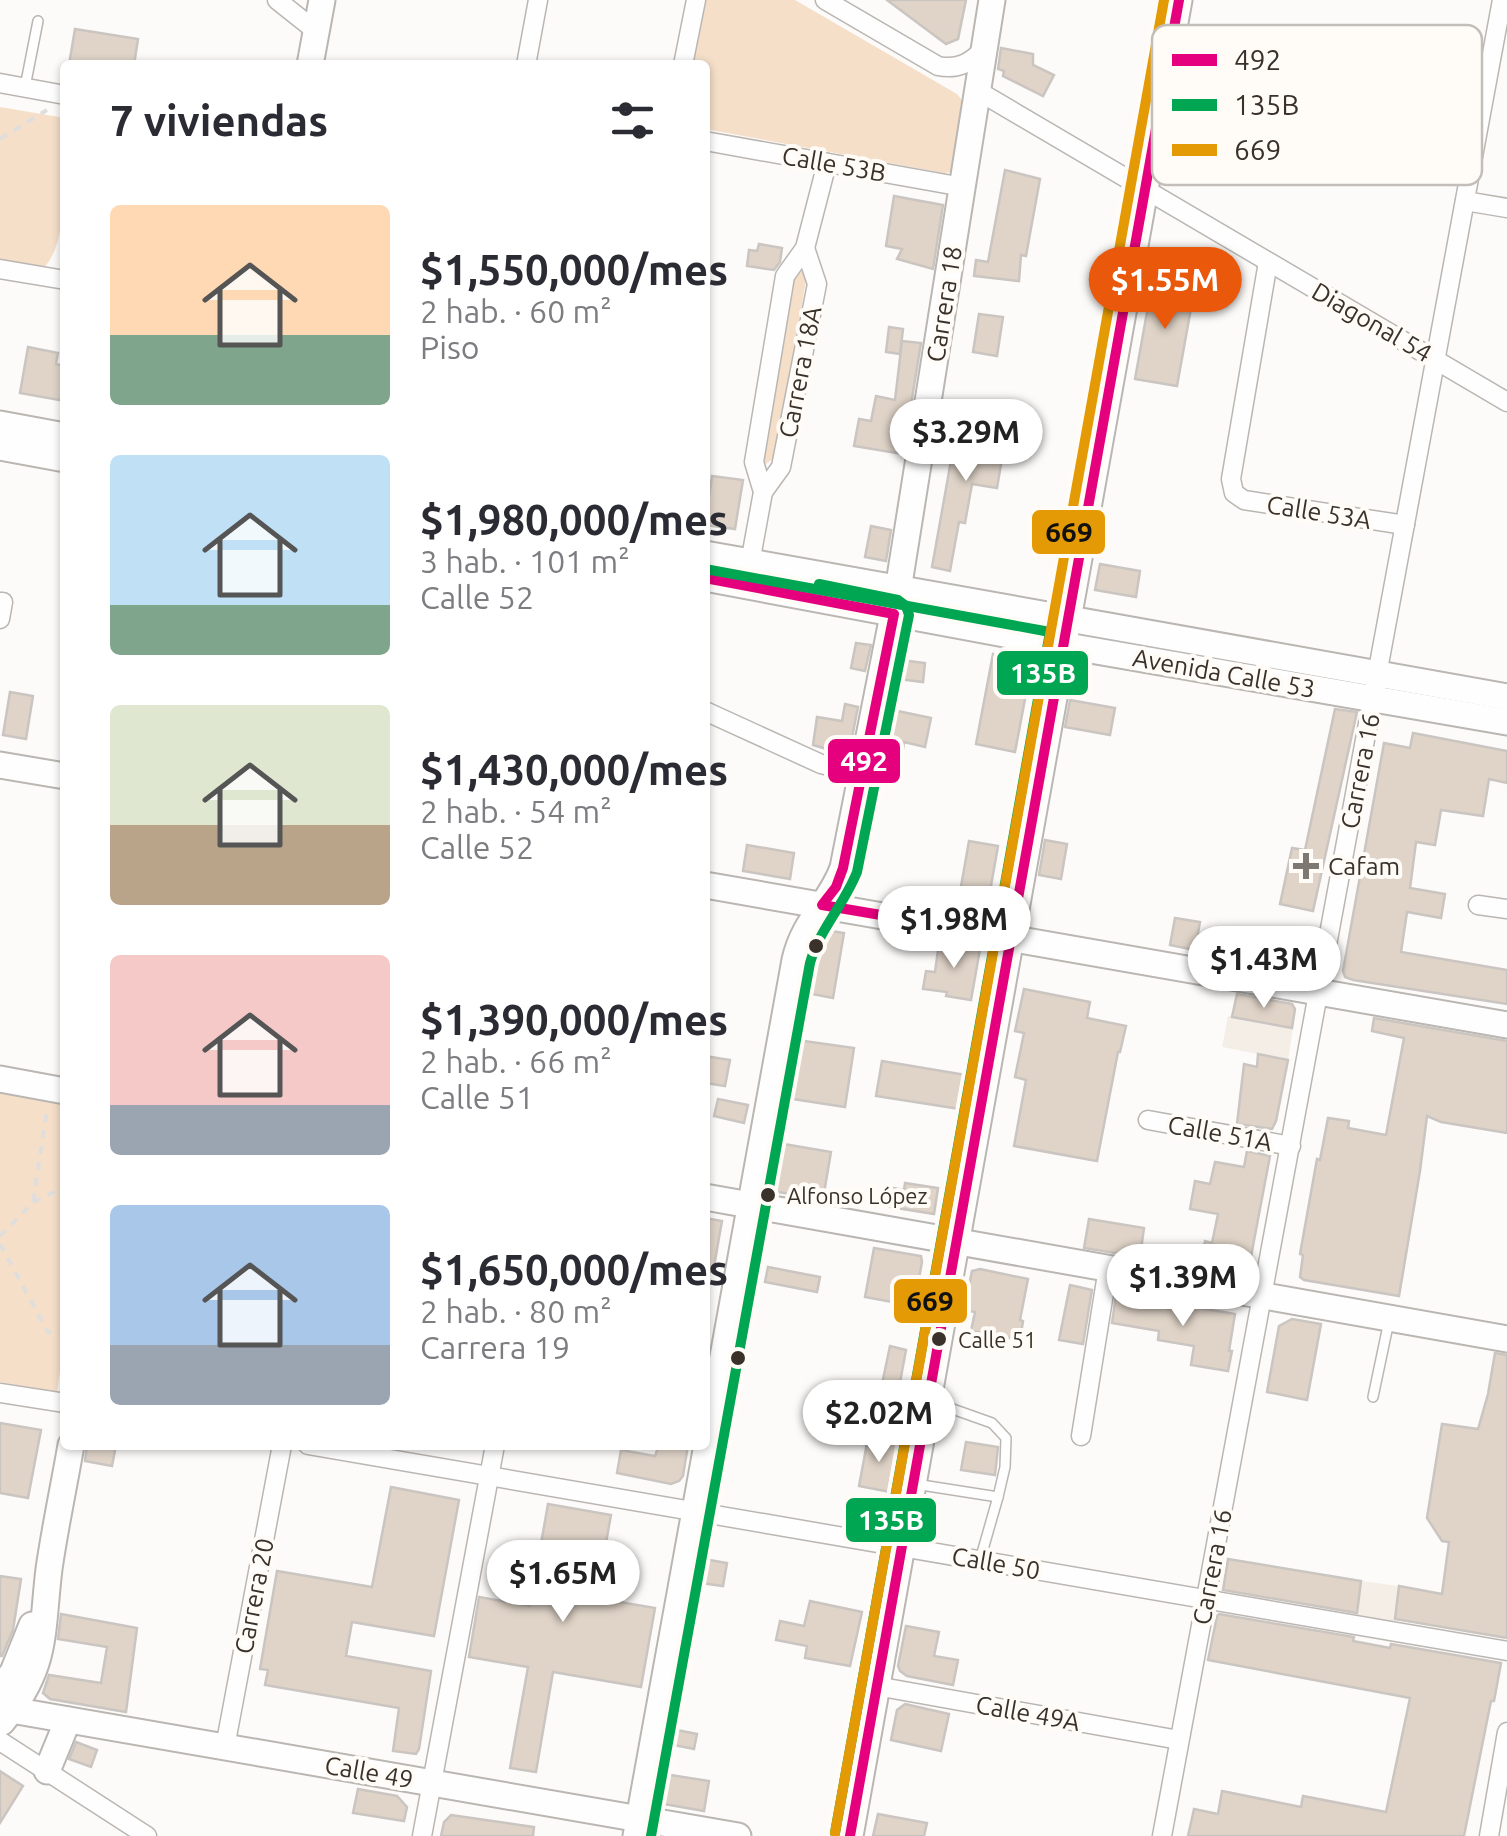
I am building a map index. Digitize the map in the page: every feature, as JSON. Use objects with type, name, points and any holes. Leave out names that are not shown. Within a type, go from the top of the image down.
[{"type":"street","points":[[278,0],[316,31]]},
{"type":"street","points":[[311,60],[322,0]]},
{"type":"street","points":[[527,60],[538,0]]},
{"type":"street","points":[[684,60],[696,0]]},
{"type":"street","points":[[825,0],[938,66],[958,67],[984,49]]},
{"type":"street","name":"Carrera 18","points":[[710,1428],[795,960],[804,930],[836,887],[844,868],[896,602],[992,0]]},
{"type":"street","points":[[1175,25],[1179,0]]},
{"type":"street","name":"Carrera 16","points":[[1482,106],[1502,0]]},
{"type":"street","points":[[0,83],[60,94]]},
{"type":"street","name":"Diagonal 54","points":[[978,91],[1507,402]]},
{"type":"street","name":"Calle 53B","points":[[710,142],[962,187]]},
{"type":"street","points":[[850,1836],[1152,150]]},
{"type":"street","name":"Carrera 18A","points":[[750,562],[762,492],[754,462],[785,276],[805,248],[827,162]]},
{"type":"street","name":"Carrera 16","points":[[1162,1836],[1468,185]]},
{"type":"street","points":[[1465,201],[1507,208]]},
{"type":"street","name":"Carrera 18A","points":[[762,492],[781,467],[818,284],[805,248]]},
{"type":"street","name":"Calle 53A","points":[[1268,262],[1231,479],[1234,493],[1244,500],[1406,525]]},
{"type":"street","points":[[0,269],[60,275]]},
{"type":"street","points":[[0,424],[60,435]]},
{"type":"street","points":[[0,447],[60,458]]},
{"type":"street","name":"Avenida Calle 53","points":[[710,555],[896,602]]},
{"type":"street","name":"Avenida Calle 53","points":[[710,579],[896,602],[1376,687],[1507,722]]},
{"type":"street","name":"Avenida Calle 53","points":[[1376,687],[1507,697]]},
{"type":"street","points":[[710,713],[820,764],[862,774]]},
{"type":"street","points":[[0,765],[60,775]]},
{"type":"street","points":[[710,886],[1507,1025]]},
{"type":"street","points":[[1478,905],[1507,909]]},
{"type":"street","points":[[0,1079],[57,1093]]},
{"type":"street","name":"Calle 51A","points":[[1148,1120],[1291,1146]]},
{"type":"street","points":[[710,1198],[1507,1339]]},
{"type":"street","points":[[1081,1436],[1108,1268]]},
{"type":"street","points":[[0,1393],[60,1403]]},
{"type":"street","points":[[3,1708],[50,1567],[70,1450]]},
{"type":"street","name":"Carrera 20","points":[[226,1748],[281,1450]]},
{"type":"street","name":"Calle 50","points":[[337,1450],[1507,1651]]},
{"type":"street","points":[[422,1836],[494,1450]]},
{"type":"street","name":"Carrera 18","points":[[638,1828],[706,1450]]},
{"type":"street","name":"Calle 49A","points":[[876,1686],[1179,1740]]},
{"type":"street","name":"Calle 49","points":[[3,1708],[432,1783],[638,1828],[738,1836]]},
{"type":"street","points":[[46,1771],[68,1720]]},
{"type":"street","points":[[1488,1836],[1507,1732]]},
{"type":"street","points":[[0,1741],[147,1836]]},
{"type":"lane","points":[[25,88],[38,21]]},
{"type":"lane","points":[[1373,1397],[1390,1318]]},
{"type":"lane","points":[[927,1400],[992,1423],[1006,1438],[1005,1467],[980,1560]]},
{"type":"lane","points":[[912,1484],[998,1497]]},
{"type":"path","points":[[0,139],[43,115],[60,99]]},
{"type":"path","points":[[34,1202],[57,1093]]},
{"type":"path","points":[[0,1236],[34,1202],[60,1189]]},
{"type":"path","points":[[0,1244],[48,1332],[60,1333]]},
{"type":"shaded area","points":[[699,0],[795,0],[957,94],[969,109],[952,172],[710,130],[710,60],[689,60]]},
{"type":"shaded area","points":[[0,107],[60,117],[60,229],[52,255],[44,267],[0,260]]},
{"type":"shaded area","points":[[800,270],[806,281],[774,458],[766,464],[762,461],[793,275]]},
{"type":"shaded area","points":[[1228,1016],[1293,1028],[1288,1060],[1222,1047]]},
{"type":"shaded area","points":[[0,1089],[60,1100],[60,1371],[57,1392],[0,1382]]},
{"type":"shaded area","points":[[1361,1581],[1399,1586],[1394,1623],[1357,1616]]},
{"type":"building","points":[[887,0],[966,0],[958,39],[946,44]]},
{"type":"building","points":[[75,29],[138,39],[135,60],[70,60]]},
{"type":"building","points":[[1001,48],[1033,54],[1033,65],[1054,75],[1043,96],[1003,76],[1004,71],[998,69]]},
{"type":"building","points":[[1005,170],[1040,179],[1026,256],[1021,255],[1019,281],[974,276],[976,260],[988,262]]},
{"type":"building","points":[[894,196],[943,205],[933,269],[897,259],[902,249],[886,246]]},
{"type":"building","points":[[759,244],[782,248],[774,270],[747,266],[749,250],[757,251]]},
{"type":"building","points":[[1153,279],[1195,286],[1177,386],[1135,379]]},
{"type":"building","points":[[979,314],[1003,317],[997,356],[973,352]]},
{"type":"building","points":[[889,327],[903,329],[900,354],[886,352]]},
{"type":"building","points":[[902,341],[921,343],[903,454],[854,446],[859,419],[871,421],[876,396],[895,400]]},
{"type":"building","points":[[28,347],[58,353],[60,400],[20,393]]},
{"type":"building","points":[[957,427],[1006,435],[997,488],[972,484],[965,523],[959,522],[950,571],[932,567]]},
{"type":"building","points":[[712,476],[743,480],[735,529],[710,526]]},
{"type":"building","points":[[871,526],[891,530],[886,561],[865,557]]},
{"type":"building","points":[[1100,564],[1140,571],[1136,597],[1095,590]]},
{"type":"building","points":[[856,643],[871,645],[865,671],[851,668]]},
{"type":"building","points":[[993,654],[1032,662],[1015,752],[976,744]]},
{"type":"building","points":[[901,660],[925,663],[923,682],[898,679]]},
{"type":"building","points":[[10,692],[33,696],[26,739],[3,735]]},
{"type":"building","points":[[1070,700],[1115,708],[1110,735],[1065,727]]},
{"type":"building","points":[[845,704],[858,707],[850,748],[844,754],[813,745],[817,717],[842,721]]},
{"type":"building","points":[[1335,709],[1357,712],[1313,911],[1280,904],[1292,848],[1305,850]]},
{"type":"building","points":[[893,710],[931,718],[925,747],[904,742],[898,783],[880,780]]},
{"type":"building","points":[[1413,733],[1507,751],[1507,783],[1489,779],[1483,816],[1441,810],[1435,845],[1416,842],[1410,888],[1445,894],[1441,918],[1407,912],[1401,952],[1507,970],[1507,1004],[1345,977],[1384,743],[1410,748]]},
{"type":"building","points":[[1045,840],[1067,844],[1061,879],[1039,875]]},
{"type":"building","points":[[969,841],[998,846],[988,903],[959,898]]},
{"type":"building","points":[[747,845],[794,853],[790,879],[743,871]]},
{"type":"building","points":[[1175,918],[1200,922],[1195,950],[1170,945]]},
{"type":"building","points":[[825,930],[844,933],[833,998],[807,993],[814,952]]},
{"type":"building","points":[[1235,931],[1273,938],[1268,967],[1230,956]]},
{"type":"building","points":[[939,943],[980,949],[971,1000],[923,989],[926,971],[935,972]]},
{"type":"building","points":[[1024,989],[1090,1002],[1087,1018],[1126,1026],[1097,1161],[1014,1146],[1026,1080],[1015,1077],[1024,1033],[1015,1031]]},
{"type":"building","points":[[1237,994],[1292,1004],[1292,1028],[1232,1017]]},
{"type":"building","points":[[1374,1018],[1507,1041],[1507,1133],[1427,1116],[1399,1296],[1300,1277],[1300,1254],[1328,1118],[1349,1121],[1348,1128],[1386,1135],[1404,1038],[1372,1031]]},
{"type":"building","points":[[797,1040],[854,1048],[845,1107],[786,1098]]},
{"type":"building","points":[[1258,1054],[1288,1060],[1272,1129],[1237,1124],[1244,1064],[1257,1067]]},
{"type":"building","points":[[710,1057],[730,1060],[725,1086],[710,1084]]},
{"type":"building","points":[[882,1061],[966,1075],[960,1109],[876,1096]]},
{"type":"building","points":[[718,1099],[748,1105],[744,1123],[714,1116]]},
{"type":"building","points":[[778,1143],[831,1152],[823,1199],[778,1192],[772,1181]]},
{"type":"building","points":[[1247,1151],[1270,1156],[1249,1267],[1238,1275],[1193,1267],[1194,1251],[1203,1252],[1205,1241],[1212,1243],[1218,1214],[1190,1209],[1195,1181],[1210,1184],[1215,1162],[1244,1167]]},
{"type":"building","points":[[905,1183],[938,1188],[934,1214],[890,1207],[893,1188],[904,1190]]},
{"type":"building","points":[[710,1219],[722,1221],[710,1272]]},
{"type":"building","points":[[1089,1219],[1144,1228],[1140,1257],[1084,1248]]},
{"type":"building","points":[[874,1248],[921,1256],[914,1306],[865,1297]]},
{"type":"building","points":[[768,1267],[820,1277],[817,1292],[765,1282]]},
{"type":"building","points":[[980,1269],[1028,1279],[1020,1340],[971,1331],[975,1312],[965,1305],[972,1271]]},
{"type":"building","points":[[1070,1285],[1092,1290],[1083,1344],[1059,1340]]},
{"type":"building","points":[[1116,1295],[1140,1299],[1139,1304],[1235,1314],[1228,1371],[1191,1365],[1194,1346],[1158,1340],[1159,1331],[1112,1323]]},
{"type":"building","points":[[1292,1319],[1321,1324],[1307,1400],[1267,1392],[1279,1326]]},
{"type":"building","points":[[890,1346],[906,1350],[899,1388],[882,1384]]},
{"type":"building","points":[[1495,1353],[1507,1355],[1507,1638],[1395,1619],[1399,1586],[1442,1594],[1449,1542],[1442,1541],[1427,1518],[1442,1424],[1478,1429]]},
{"type":"building","points":[[0,1423],[41,1430],[28,1498],[0,1493]]},
{"type":"building","points":[[868,1438],[899,1443],[890,1492],[859,1486]]},
{"type":"building","points":[[966,1442],[998,1447],[995,1475],[961,1470]]},
{"type":"building","points":[[86,1450],[115,1450],[112,1466],[85,1461]]},
{"type":"building","points":[[621,1450],[655,1456],[657,1450],[687,1450],[679,1481],[671,1484],[617,1473]]},
{"type":"building","points":[[391,1487],[459,1500],[434,1636],[352,1622],[346,1656],[431,1671],[416,1754],[393,1751],[399,1708],[265,1685],[268,1670],[260,1669],[277,1571],[372,1587]]},
{"type":"building","points":[[548,1504],[611,1515],[596,1598],[655,1608],[641,1687],[553,1672],[536,1772],[510,1768],[528,1667],[469,1657],[479,1597],[530,1606]]},
{"type":"building","points":[[704,1559],[727,1563],[723,1586],[700,1583]]},
{"type":"building","points":[[1228,1559],[1361,1581],[1357,1613],[1223,1590]]},
{"type":"building","points":[[0,1576],[21,1579],[13,1630],[2,1656],[0,1656]]},
{"type":"building","points":[[810,1601],[862,1612],[850,1666],[805,1658],[807,1646],[776,1640],[780,1621],[804,1626]]},
{"type":"building","points":[[61,1614],[137,1628],[126,1712],[50,1699],[43,1693],[49,1675],[101,1683],[107,1647],[58,1639]]},
{"type":"building","points":[[1219,1614],[1354,1637],[1353,1641],[1390,1648],[1391,1644],[1501,1663],[1464,1836],[1188,1836],[1194,1809],[1218,1814],[1222,1791],[1301,1807],[1303,1796],[1386,1812],[1410,1698],[1208,1660]]},
{"type":"building","points":[[906,1626],[939,1632],[934,1656],[958,1660],[953,1685],[907,1676],[900,1671]]},
{"type":"building","points":[[905,1704],[949,1714],[941,1751],[891,1740],[897,1710]]},
{"type":"building","points":[[672,1729],[697,1734],[694,1749],[669,1744]]},
{"type":"building","points":[[76,1742],[97,1750],[91,1767],[69,1759]]},
{"type":"building","points":[[0,1771],[23,1786],[0,1823]]},
{"type":"building","points":[[664,1774],[709,1781],[704,1811],[658,1803]]},
{"type":"building","points":[[358,1789],[397,1796],[407,1807],[404,1821],[353,1813]]},
{"type":"building","points":[[878,1814],[927,1823],[924,1836],[873,1836]]},
{"type":"building","points":[[451,1815],[534,1827],[533,1836],[441,1836],[444,1822]]},
{"type":"transit line","name":"669","points":[[1160,25],[1164,0]]},
{"type":"transit line","name":"492","points":[[1175,25],[1179,0]]},
{"type":"transit line","name":"669","points":[[835,1833],[1152,67]]},
{"type":"transit line","name":"492","points":[[850,1836],[1152,151]]},
{"type":"transit line","name":"135B","points":[[710,570],[1050,632],[835,1833]]},
{"type":"transit line","name":"492","points":[[710,579],[894,614],[843,868],[836,887],[822,905],[1010,937]]},
{"type":"transit line","name":"135B","points":[[651,1836],[810,963],[857,872],[909,615],[898,600],[819,584]]},
{"type":"place","name":"Cafam","points":[[1306,866]]},
{"type":"place","name":"Alfonso López","points":[[768,1195]]},
{"type":"place","name":"Calle 51","points":[[939,1339]]}]
